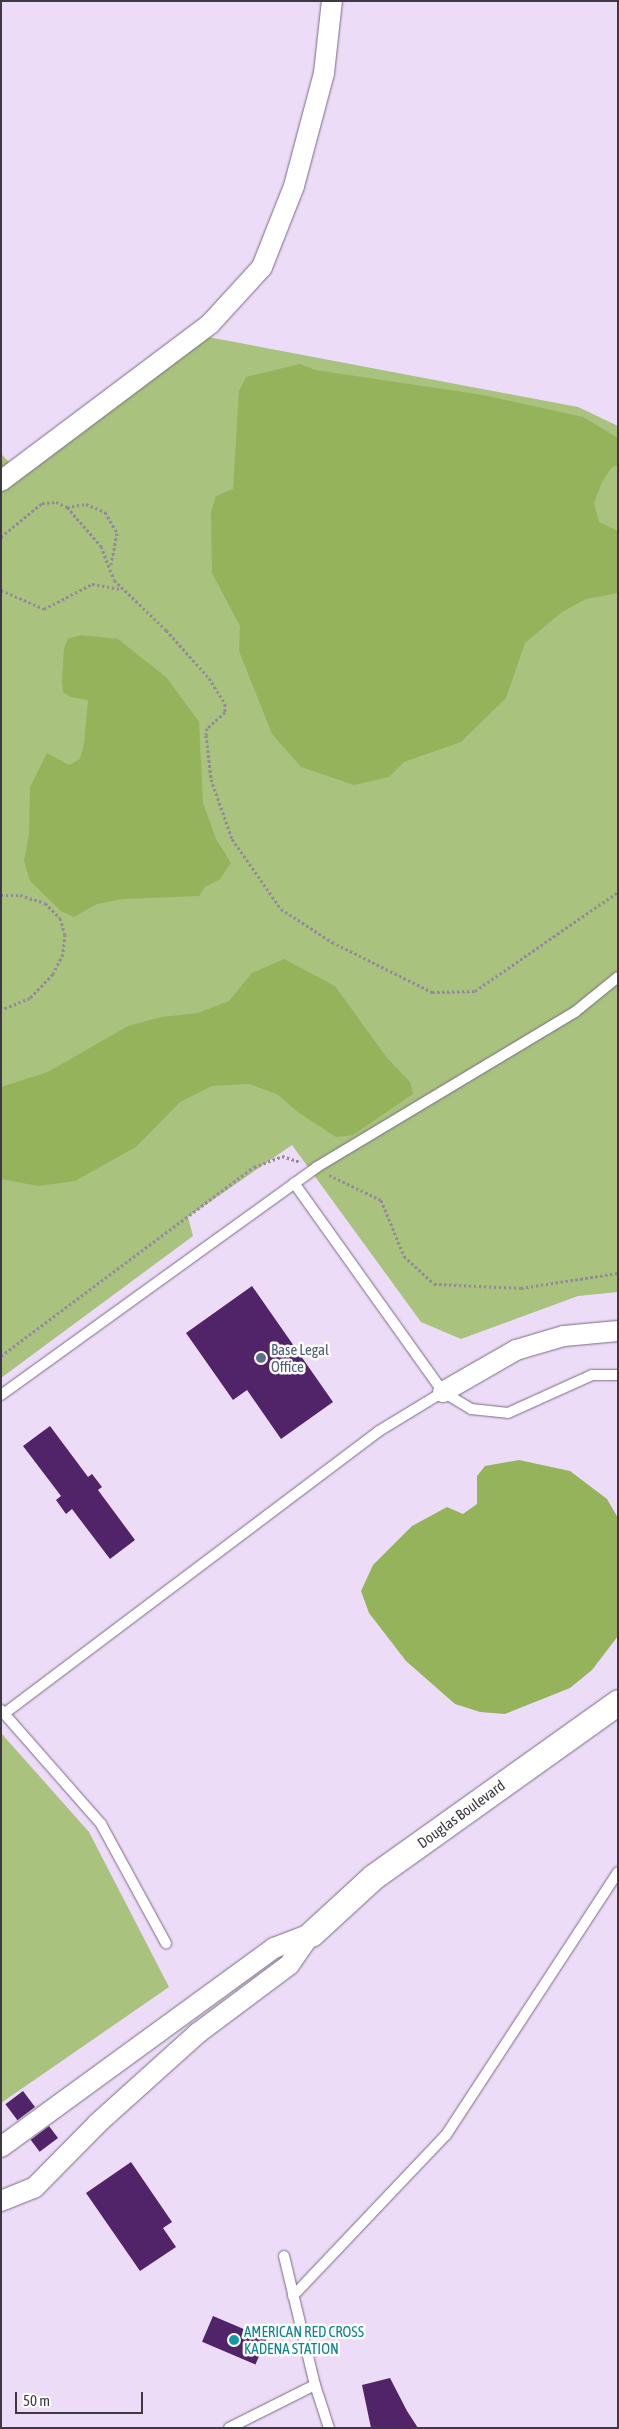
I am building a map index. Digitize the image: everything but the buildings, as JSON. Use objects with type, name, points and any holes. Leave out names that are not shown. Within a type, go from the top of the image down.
[{"type":"street","points":[[1,481],[210,324],[262,267],[294,186],[324,73],[332,1]]},
{"type":"street","points":[[443,1392],[516,1350],[564,1336],[618,1331]]},
{"type":"street","name":"Douglas Boulevard","points":[[310,1934],[373,1877],[618,1702]]},
{"type":"street","points":[[1,2147],[274,1948],[310,1934]]},
{"type":"street","points":[[1,2201],[34,2188],[191,2039],[289,1965],[310,1934]]},
{"type":"lane","points":[[1,1395],[317,1167],[575,1012],[618,978]]},
{"type":"lane","points":[[294,1183],[443,1392],[471,1409],[508,1413],[592,1375],[618,1375]]},
{"type":"lane","points":[[166,1943],[101,1824],[3,1711],[379,1431],[443,1392]]},
{"type":"lane","points":[[293,2296],[446,2135],[617,1874]]},
{"type":"lane","points":[[284,2256],[315,2385],[329,2428]]},
{"type":"lane","points":[[229,2428],[315,2385]]},
{"type":"path","points":[[1,537],[42,503],[56,502],[67,507],[101,546],[110,565],[114,580],[121,589],[166,630],[217,689],[225,712],[207,728],[206,735],[221,813],[232,839],[268,893],[281,909],[304,925],[432,992],[455,994],[475,991],[618,892]]},
{"type":"path","points":[[67,507],[86,504],[105,512],[110,518],[117,533],[110,565]]},
{"type":"path","points":[[1,590],[44,609],[92,584],[121,589]]},
{"type":"path","points":[[1,895],[20,895],[45,903],[60,918],[65,934],[63,954],[53,974],[30,998],[1,1010]]},
{"type":"path","points":[[1,1356],[254,1167],[282,1156],[317,1167],[381,1200],[404,1256],[434,1284],[521,1288],[618,1273]]},
{"type":"green space","points":[[208,337],[578,407],[618,426],[618,1292],[578,1296],[461,1339],[421,1322],[292,1145],[188,1217],[193,1236],[1,1378],[1,454],[22,475]]},
{"type":"green space","points":[[300,364],[315,370],[483,395],[583,417],[618,438],[618,465],[612,467],[602,482],[594,503],[599,522],[618,531],[618,593],[586,599],[562,612],[525,643],[506,698],[461,742],[404,762],[389,777],[354,785],[301,767],[272,734],[239,651],[240,626],[212,573],[211,512],[216,496],[233,489],[239,391],[246,377]]},
{"type":"green space","points":[[81,635],[118,639],[167,678],[199,722],[203,803],[216,839],[231,863],[220,879],[205,887],[199,896],[123,899],[97,904],[74,917],[61,911],[30,881],[24,861],[29,834],[30,787],[47,753],[69,765],[80,759],[84,744],[88,700],[70,697],[63,692],[62,681],[64,648],[68,639]]},
{"type":"green space","points":[[284,959],[335,986],[387,1058],[410,1082],[413,1094],[353,1135],[336,1137],[299,1113],[277,1094],[249,1084],[212,1086],[180,1102],[136,1147],[75,1181],[38,1186],[1,1179],[1,1087],[48,1072],[128,1026],[162,1017],[198,1013],[229,1001],[252,973]]},
{"type":"green space","points":[[519,1460],[570,1471],[607,1499],[618,1518],[618,1636],[592,1670],[570,1688],[505,1714],[480,1712],[455,1704],[406,1661],[369,1613],[361,1591],[373,1565],[412,1526],[447,1507],[463,1514],[477,1504],[477,1476],[485,1466]]},
{"type":"green space","points":[[1,1733],[89,1832],[169,1987],[1,2103]]},
{"type":"place","name":"Base Legal Office","points":[[261,1358]]},
{"type":"place","name":"AMERICAN RED CROSS KADENA STATION","points":[[234,2340]]}]
